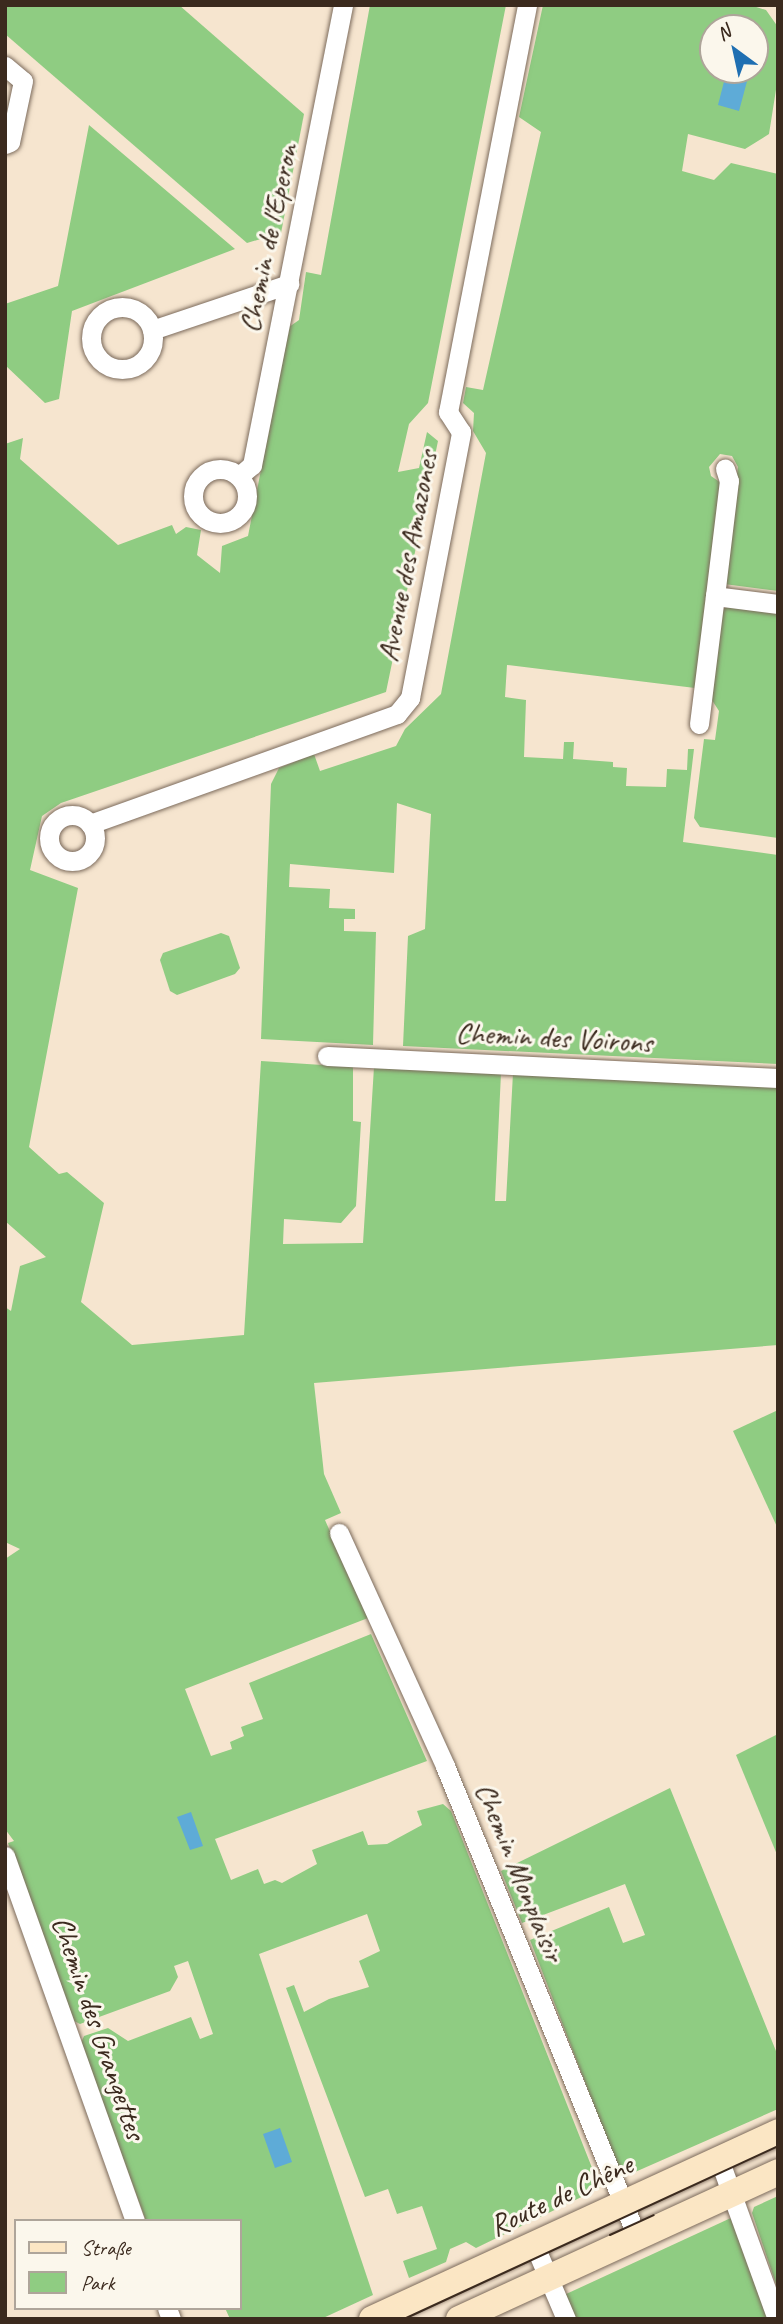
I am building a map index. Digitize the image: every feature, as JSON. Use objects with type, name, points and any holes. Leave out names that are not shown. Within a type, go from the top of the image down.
[{"type":"main road","name":"Route de Chêne","points":[[372,2319],[778,2132]]},
{"type":"main road","points":[[459,2319],[778,2172]]},
{"type":"street","name":"Chemin de l'Eperon","points":[[239,476],[251,465],[343,5]]},
{"type":"street","name":"Avenue des Amazones","points":[[90,824],[405,708],[461,432],[448,412],[527,5]]},
{"type":"street","points":[[5,66],[23,81],[10,142],[5,144]]},
{"type":"street","points":[[152,330],[289,284]]},
{"type":"street","points":[[699,724],[729,481],[725,469]]},
{"type":"street","points":[[715,596],[778,604]]},
{"type":"street","name":"Chemin des Voirons","points":[[327,1056],[778,1077]]},
{"type":"street","name":"Chemin Monplaisir","points":[[339,1532],[445,1766],[637,2237]]},
{"type":"street","name":"Chemin des Grangettes","points":[[5,1856],[134,2219]]},
{"type":"street","points":[[719,2159],[734,2192],[777,2319]]},
{"type":"street","points":[[534,2244],[566,2319]]},
{"type":"green space","points":[[5,5],[179,5],[304,114],[281,233],[247,243],[5,34]]},
{"type":"green space","points":[[370,5],[506,5],[428,403],[409,424],[398,472],[419,468],[427,432],[438,441],[386,692],[61,803],[42,816],[30,870],[78,888],[29,1147],[59,1174],[67,1172],[104,1203],[81,1302],[132,1345],[244,1335],[261,1061],[353,1067],[353,1121],[361,1122],[356,1206],[341,1223],[284,1219],[283,1244],[363,1243],[374,1067],[501,1073],[495,1201],[506,1201],[513,1073],[778,1087],[778,1345],[314,1383],[324,1474],[341,1513],[325,1520],[368,1618],[185,1689],[211,1756],[232,1749],[230,1742],[244,1736],[241,1727],[263,1719],[249,1683],[371,1634],[427,1761],[215,1839],[231,1880],[258,1869],[264,1884],[275,1880],[282,1883],[317,1864],[312,1850],[363,1831],[368,1845],[387,1844],[422,1825],[417,1811],[443,1804],[451,1811],[600,2188],[476,2248],[466,2242],[450,2249],[446,2262],[409,2278],[403,2261],[437,2249],[422,2206],[397,2214],[388,2189],[365,2197],[286,1988],[294,1985],[304,2012],[329,1999],[369,1987],[359,1961],[380,1951],[367,1914],[259,1954],[373,2295],[321,2319],[230,2319],[226,2310],[242,2310],[242,2219],[145,2219],[81,2043],[84,2036],[108,2028],[128,2041],[191,2017],[200,2039],[213,2034],[188,1961],[174,1966],[178,1977],[170,1991],[80,2024],[74,2021],[8,1843],[14,1841],[5,1829],[5,1559],[20,1549],[5,1542],[5,1307],[11,1311],[20,1266],[46,1257],[5,1221],[5,444],[23,438],[20,459],[118,545],[172,525],[176,534],[186,527],[201,530],[197,555],[220,573],[222,546],[248,536],[289,327],[299,320],[306,272],[321,275]]},
{"type":"green space","points":[[543,5],[750,5],[766,10],[769,14],[699,14],[699,84],[769,84],[769,14],[778,27],[778,77],[769,134],[745,149],[688,134],[682,171],[714,180],[731,163],[778,174],[778,591],[724,584],[738,467],[732,456],[720,454],[709,467],[711,476],[721,483],[695,688],[507,665],[505,697],[526,700],[524,757],[563,759],[564,742],[574,742],[573,759],[613,762],[613,767],[627,768],[626,786],[666,787],[667,769],[687,770],[688,749],[694,749],[683,842],[778,855],[778,1064],[403,1046],[408,936],[425,929],[431,814],[397,803],[394,873],[290,864],[289,887],[330,889],[329,908],[355,909],[355,919],[344,919],[344,931],[376,932],[373,1045],[261,1039],[271,784],[279,768],[314,754],[320,771],[396,746],[405,729],[441,694],[486,453],[473,431],[474,413],[463,403],[466,387],[483,390],[541,132],[519,117]]},
{"type":"green space","points":[[89,125],[235,249],[72,311],[59,399],[45,403],[5,365],[5,304],[58,286]]},
{"type":"green space","points":[[726,607],[778,613],[778,838],[700,827],[694,818],[704,739],[715,740],[719,711],[710,697],[720,612]]},
{"type":"green space","points":[[221,933],[229,936],[240,968],[235,974],[177,995],[170,991],[160,960],[163,953]]},
{"type":"green space","points":[[778,1410],[778,1529],[733,1431]]},
{"type":"green space","points":[[778,1734],[778,1857],[736,1755]]},
{"type":"green space","points":[[670,1788],[778,2056],[778,2109],[626,2176],[619,2170],[530,1940],[609,1907],[623,1943],[645,1935],[625,1884],[522,1923],[501,1871]]},
{"type":"green space","points":[[778,2196],[778,2290],[752,2213],[754,2207]]},
{"type":"green space","points":[[733,2217],[768,2319],[574,2319],[564,2295]]},
{"type":"water","points":[[723,84],[746,84],[739,111],[718,105]]},
{"type":"water","points":[[191,1812],[203,1846],[190,1850],[177,1817]]},
{"type":"water","points":[[280,2128],[292,2162],[275,2168],[263,2134]]},
{"type":"tram line","points":[[404,2319],[778,2146]]},
{"type":"tram line","points":[[610,2235],[654,2215]]}]
